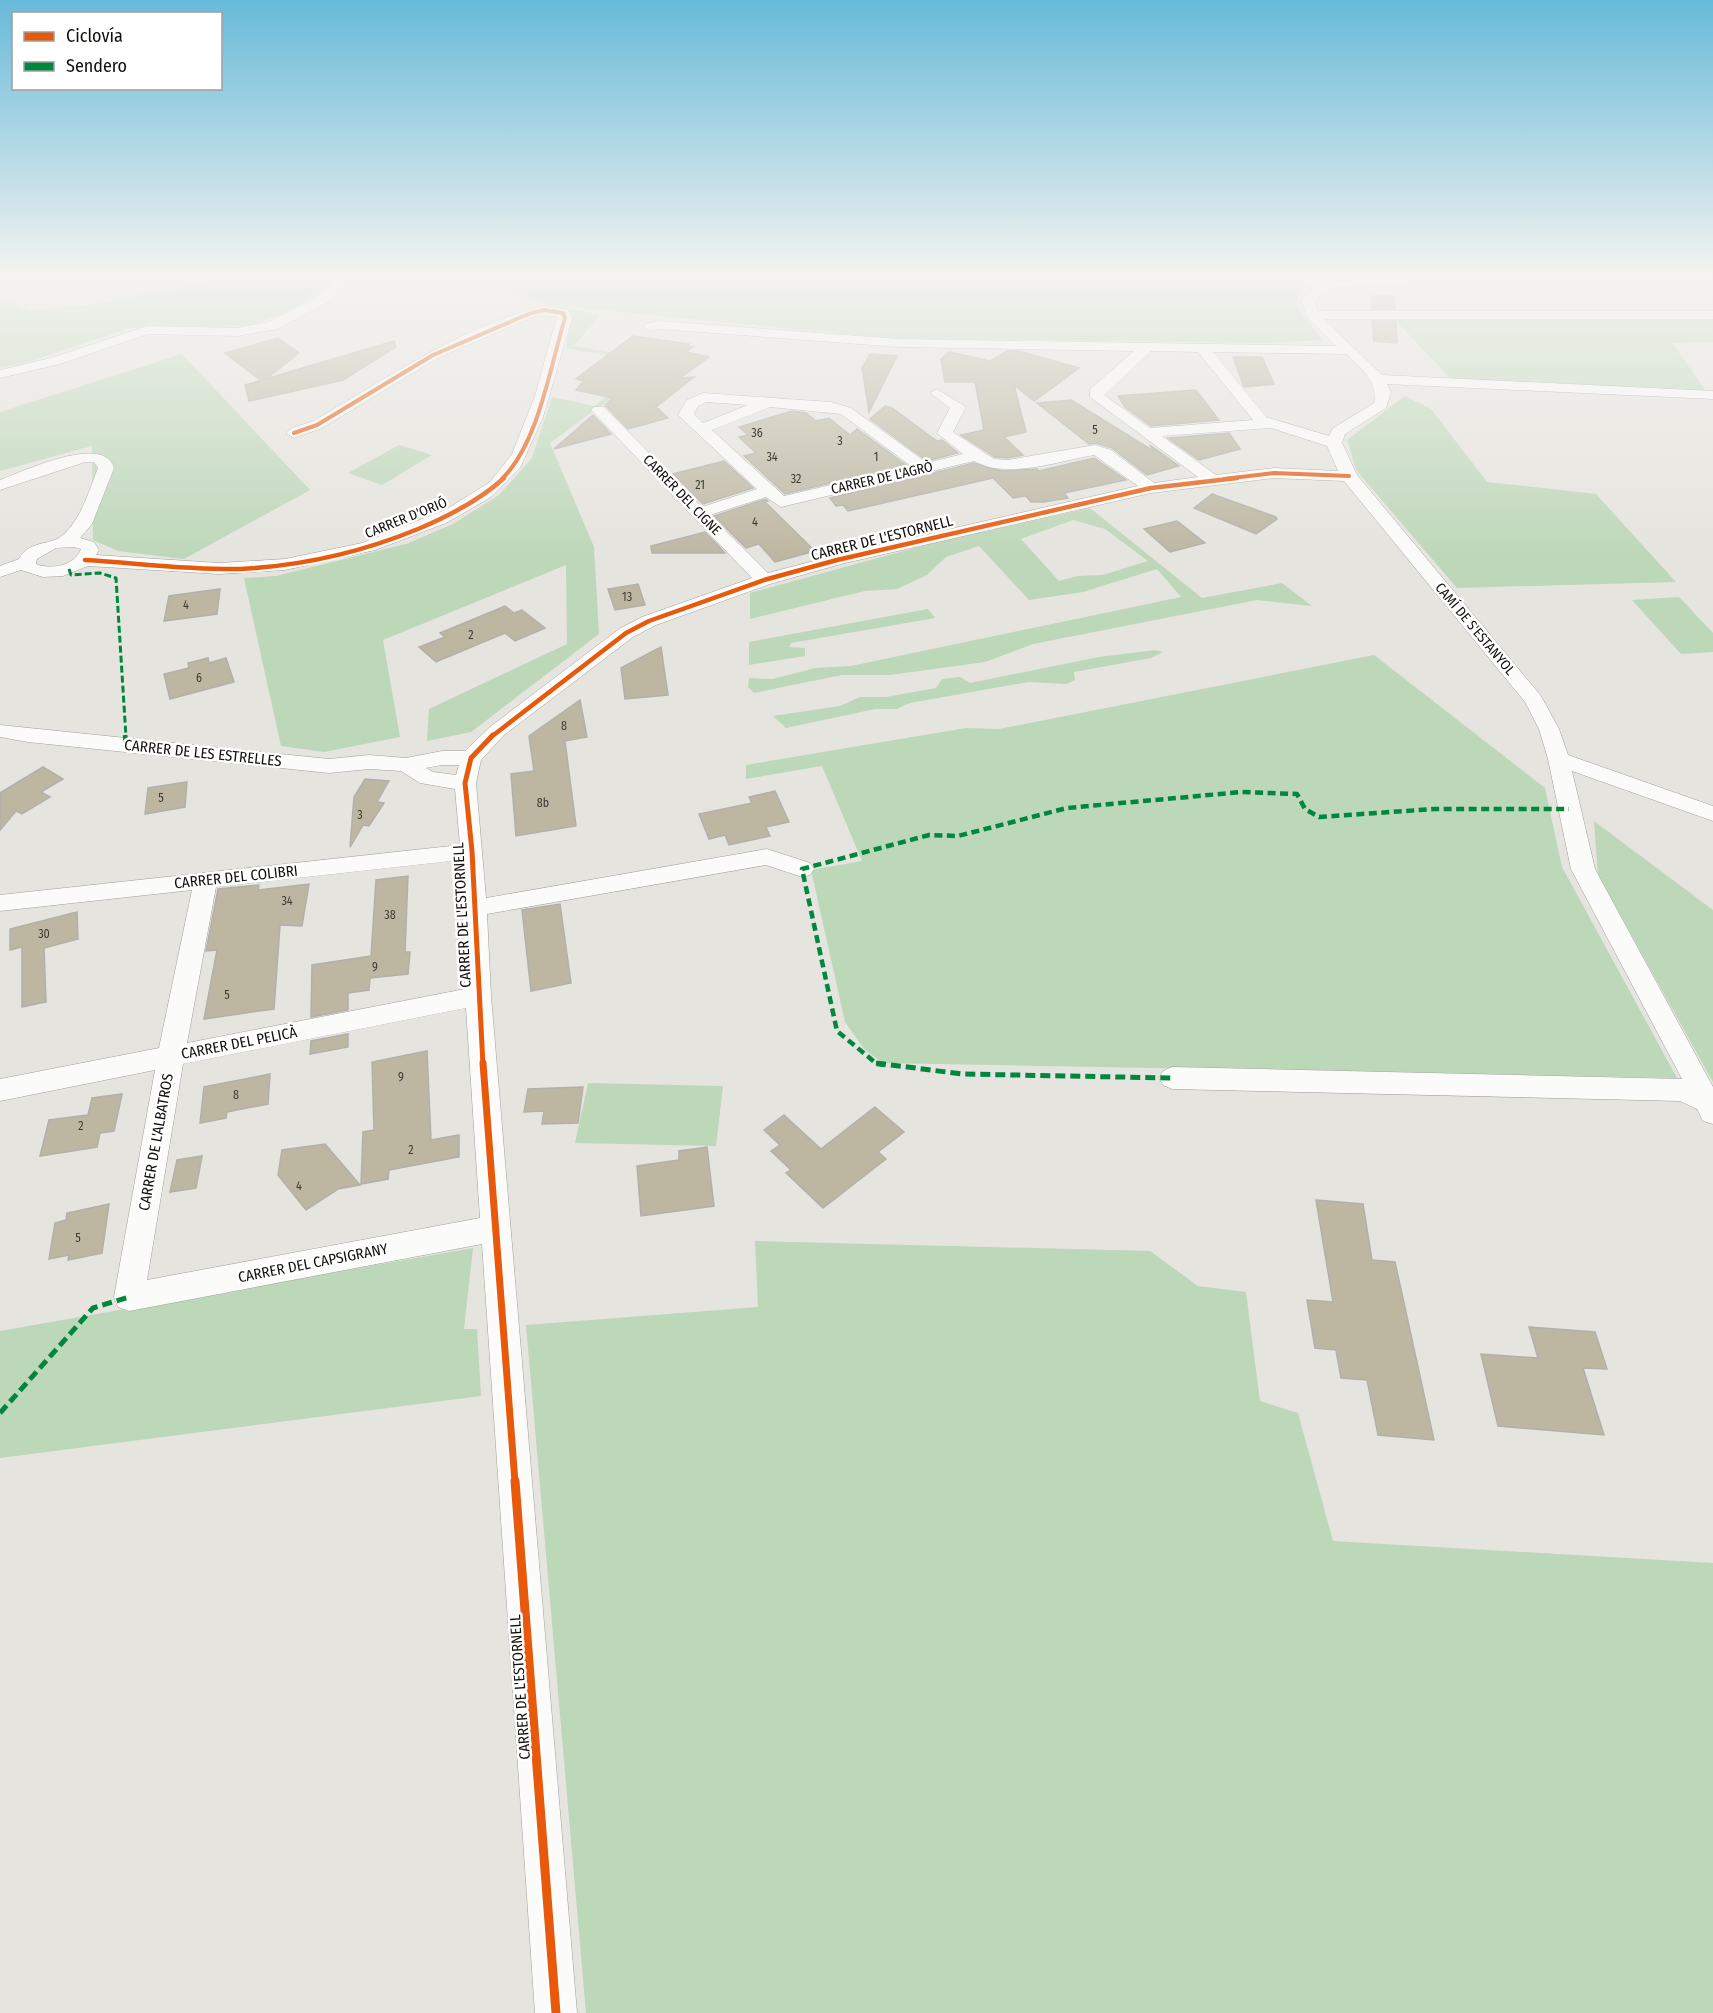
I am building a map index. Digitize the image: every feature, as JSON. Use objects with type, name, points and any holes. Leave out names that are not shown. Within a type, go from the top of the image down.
[{"type":"street","points":[[0,374],[17,370]]},
{"type":"street","name":"CARRER D'ORIÓ","points":[[294,433],[317,425],[409,370]]},
{"type":"street","name":"CARRER D'ORIÓ","points":[[85,560],[224,568],[261,567],[317,560],[362,549],[452,514],[485,492],[511,470],[524,447],[548,370]]},
{"type":"street","points":[[1121,370],[1095,392],[1096,397],[1212,480]]},
{"type":"street","points":[[1219,370],[1255,416],[1268,424],[1334,443],[1338,432],[1381,405],[1383,394],[1378,379],[1370,370]]},
{"type":"street","points":[[1378,379],[1713,395]]},
{"type":"street","points":[[937,393],[958,407],[945,433],[991,464],[1008,465],[1095,450],[1105,453],[1150,488]]},
{"type":"street","points":[[771,401],[701,429],[686,415],[692,403],[703,397],[771,401],[831,407],[846,411],[924,468]]},
{"type":"street","name":"CARRER DEL CIGNE","points":[[599,410],[764,580]]},
{"type":"street","points":[[1146,433],[1268,424]]},
{"type":"street","name":"CARRER DE L'AGRÒ","points":[[701,429],[781,502],[976,456]]},
{"type":"street","name":"CAMÍ DE S'ESTANYOL","points":[[1334,443],[1349,476],[1534,700],[1549,729],[1558,759],[1583,869],[1711,1105]]},
{"type":"street","points":[[0,485],[83,458],[97,458],[104,461],[106,468],[83,524],[66,542]]},
{"type":"street","name":"CARRER DE L'ESTORNELL","points":[[556,2013],[478,996],[468,770],[497,731],[626,633],[649,621],[764,580],[1150,488],[1274,473],[1349,476]]},
{"type":"street","points":[[699,513],[769,491]]},
{"type":"street","points":[[0,572],[26,562],[40,549],[66,542],[88,546],[89,555],[85,560],[69,569],[48,573],[32,570],[26,562]]},
{"type":"street","name":"CARRER DE LES ESTRELLES","points":[[0,731],[28,736],[329,766],[369,762],[406,765],[428,778],[468,770]]},
{"type":"street","points":[[0,737],[28,736]]},
{"type":"street","points":[[1558,759],[1713,814]]},
{"type":"street","name":"CARRER DEL COLIBRI","points":[[0,903],[472,851]]},
{"type":"street","points":[[475,908],[767,857],[802,869]]},
{"type":"street","name":"CARRER DE L'ALBATROS","points":[[129,1297],[171,1056],[206,881]]},
{"type":"street","name":"CARRER DEL PELICÀ","points":[[0,1090],[478,996]]},
{"type":"street","points":[[1172,1078],[1683,1090],[1711,1105]]},
{"type":"street","name":"CARRER DEL CAPSIGRANY","points":[[129,1297],[496,1228]]},
{"type":"green space","points":[[132,370],[197,370],[310,490],[184,559],[118,551],[93,540],[92,446],[0,471],[0,412]]},
{"type":"green space","points":[[643,370],[650,370],[550,443],[594,547],[599,634],[471,732],[427,741],[429,709],[567,644],[566,565],[383,640],[400,737],[324,752],[281,746],[244,578],[276,576],[406,544],[453,524],[499,495],[532,458],[552,397],[594,406]]},
{"type":"green space","points":[[1442,370],[1691,370],[1706,391],[1451,379]]},
{"type":"green space","points":[[1405,396],[1431,409],[1487,482],[1596,494],[1676,582],[1457,588],[1356,470],[1347,440]]},
{"type":"green space","points":[[399,445],[432,455],[382,485],[348,473]]},
{"type":"green space","points":[[1090,508],[1202,598],[1282,583],[1312,606],[1257,600],[1033,644],[985,662],[890,675],[842,675],[754,693],[748,687],[749,678],[773,679],[815,668],[851,666],[1181,597],[1157,569],[1083,592],[1029,600],[979,546],[946,557],[927,575],[897,589],[865,591],[750,619],[750,593],[933,543]],"holes":[[[1073,520],[1105,529],[1148,561],[1103,575],[1078,576],[1059,581],[1021,539]]]},
{"type":"green space","points":[[1679,597],[1713,633],[1713,652],[1681,654],[1632,600]]},
{"type":"green space","points":[[928,609],[935,618],[791,643],[789,647],[805,648],[805,656],[749,665],[749,642]]},
{"type":"green space","points":[[1155,650],[1163,652],[1151,658],[1074,672],[1075,680],[1066,684],[1028,682],[910,703],[896,709],[875,709],[786,728],[773,716],[840,706],[860,697],[886,697],[936,688],[942,679],[960,677],[970,683],[1099,657]]},
{"type":"green space","points":[[1374,655],[1545,788],[1562,867],[1677,1078],[883,1063],[865,1050],[845,1022],[811,870],[862,861],[822,766],[746,779],[746,765],[966,728],[999,729]]},
{"type":"green space","points":[[1594,821],[1713,910],[1713,1082],[1598,875]]},
{"type":"green space","points":[[588,1083],[723,1086],[716,1146],[575,1143]]},
{"type":"green space","points":[[755,1241],[1150,1251],[1198,1286],[1246,1292],[1260,1401],[1298,1413],[1333,1541],[1713,1563],[1713,2013],[586,2013],[526,1325],[758,1307]]},
{"type":"green space","points":[[473,1248],[464,1329],[477,1329],[481,1396],[0,1458],[0,1331]]},
{"type":"building","points":[[247,370],[277,370],[266,379],[259,379]]},
{"type":"building","points":[[296,370],[359,370],[343,380],[249,401],[245,385]]},
{"type":"building","points":[[588,370],[691,370],[680,378],[694,377],[656,407],[668,418],[628,429],[605,405],[613,398],[576,390],[584,381],[576,379]]},
{"type":"building","points":[[862,370],[890,370],[869,412]]},
{"type":"building","points":[[943,370],[1076,370],[1034,401],[1014,385],[1026,432],[1004,437],[1023,455],[1008,458],[995,457],[961,435],[984,430],[975,382],[945,382]]},
{"type":"building","points":[[1238,370],[1268,370],[1274,384],[1244,387]]},
{"type":"building","points":[[1196,390],[1219,420],[1151,426],[1125,407],[1118,396]]},
{"type":"building","points":[[1071,400],[1155,452],[1150,445],[1179,466],[1147,475],[1112,448],[1096,443],[1089,444],[1037,403]]},
{"type":"building","points":[[885,406],[892,408],[937,441],[942,440],[958,453],[927,461],[870,419]]},
{"type":"building","points":[[792,411],[806,413],[816,421],[829,418],[850,435],[857,429],[906,465],[785,494],[744,456],[756,453],[739,437],[748,435],[739,427]]},
{"type":"building","points":[[593,415],[611,434],[554,449]]},
{"type":"building","points":[[1229,433],[1240,449],[1199,460],[1168,438]]},
{"type":"building","points":[[1094,458],[1126,480],[1064,493],[1068,498],[1044,502],[1031,502],[1026,496],[1013,498],[993,478],[848,511],[843,505],[836,506],[830,498],[974,463],[1002,471],[1037,469],[1039,471]]},
{"type":"building","points":[[724,461],[753,488],[703,504],[673,474]]},
{"type":"building","points":[[1212,494],[1277,519],[1256,534],[1194,508]]},
{"type":"building","points":[[766,499],[768,501],[765,502],[815,551],[775,562],[759,544],[746,548],[714,516]]},
{"type":"building","points":[[1177,521],[1205,543],[1170,552],[1144,529]]},
{"type":"building","points":[[705,532],[725,553],[652,553],[651,546]]},
{"type":"building","points":[[638,584],[645,605],[615,610],[608,589]]},
{"type":"building","points":[[220,589],[217,614],[164,621],[169,596]]},
{"type":"building","points":[[505,606],[514,613],[522,610],[545,628],[515,641],[505,633],[436,662],[419,647],[445,637],[440,633]]},
{"type":"building","points":[[661,647],[668,695],[625,699],[621,668]]},
{"type":"building","points":[[208,658],[209,663],[226,658],[234,682],[170,699],[164,674],[189,668],[188,663]]},
{"type":"building","points":[[580,700],[587,737],[565,741],[576,826],[516,836],[511,774],[534,771],[529,736]]},
{"type":"building","points":[[43,767],[63,779],[41,792],[50,797],[22,814],[16,811],[0,830],[0,793]]},
{"type":"building","points":[[365,779],[389,781],[377,802],[384,803],[369,826],[363,825],[350,847],[354,797]]},
{"type":"building","points":[[187,782],[185,807],[145,814],[148,788]]},
{"type":"building","points":[[775,791],[789,822],[766,827],[770,836],[729,845],[725,835],[709,839],[699,814],[752,803],[749,797]]},
{"type":"building","points":[[408,876],[405,952],[410,952],[408,974],[370,978],[369,990],[348,993],[348,1010],[311,1017],[312,965],[371,956],[376,880]]},
{"type":"building","points":[[309,884],[302,926],[280,925],[274,1009],[204,1019],[217,950],[206,951],[218,889],[259,885],[258,890]]},
{"type":"building","points":[[560,904],[571,983],[531,991],[522,910]]},
{"type":"building","points":[[77,912],[78,939],[44,948],[46,1002],[22,1007],[22,947],[10,950],[10,929]]},
{"type":"building","points":[[348,1034],[348,1047],[310,1054],[311,1041]]},
{"type":"building","points":[[427,1051],[431,1140],[459,1135],[459,1157],[389,1170],[388,1179],[361,1184],[363,1132],[374,1130],[372,1062]]},
{"type":"building","points":[[270,1074],[268,1104],[227,1112],[226,1118],[200,1123],[204,1087]]},
{"type":"building","points":[[583,1087],[578,1123],[542,1124],[544,1111],[524,1112],[528,1089]]},
{"type":"building","points":[[122,1094],[114,1131],[100,1133],[97,1147],[40,1156],[49,1120],[88,1115],[92,1098]]},
{"type":"building","points":[[875,1107],[904,1132],[878,1152],[886,1159],[823,1208],[786,1173],[791,1170],[771,1151],[780,1145],[764,1130],[784,1115],[821,1149]]},
{"type":"building","points":[[325,1144],[360,1185],[338,1189],[306,1210],[278,1175],[282,1150]]},
{"type":"building","points":[[707,1147],[714,1206],[641,1216],[637,1166],[679,1160],[679,1151]]},
{"type":"building","points":[[202,1156],[196,1188],[170,1192],[177,1160]]},
{"type":"building","points":[[1316,1200],[1363,1204],[1372,1260],[1395,1262],[1434,1440],[1378,1435],[1367,1380],[1341,1378],[1336,1350],[1315,1348],[1307,1300],[1333,1302]]},
{"type":"building","points":[[109,1204],[102,1253],[68,1260],[69,1255],[49,1259],[55,1223],[66,1220],[67,1213]]},
{"type":"building","points":[[1529,1327],[1595,1332],[1607,1369],[1583,1368],[1604,1435],[1498,1426],[1481,1354],[1538,1358]]},
{"type":"marked path","points":[[69,569],[71,575],[106,573],[116,578],[126,745]]},
{"type":"marked path","points":[[1172,1078],[962,1074],[877,1064],[837,1031],[802,869],[929,835],[958,836],[1067,808],[1242,792],[1297,794],[1305,809],[1319,817],[1434,809],[1569,809]]},
{"type":"marked path","points":[[0,1413],[93,1308],[129,1297]]},
{"type":"cycle path","points":[[294,433],[317,425],[408,370]]},
{"type":"cycle path","points":[[85,560],[219,569],[285,565],[368,546],[429,524],[485,494],[512,468],[528,436],[550,370]]},
{"type":"cycle path","points":[[556,2013],[478,996],[472,851],[465,783],[471,758],[497,731],[626,633],[649,621],[764,580],[837,560],[1151,488],[1274,473],[1349,476]]}]
